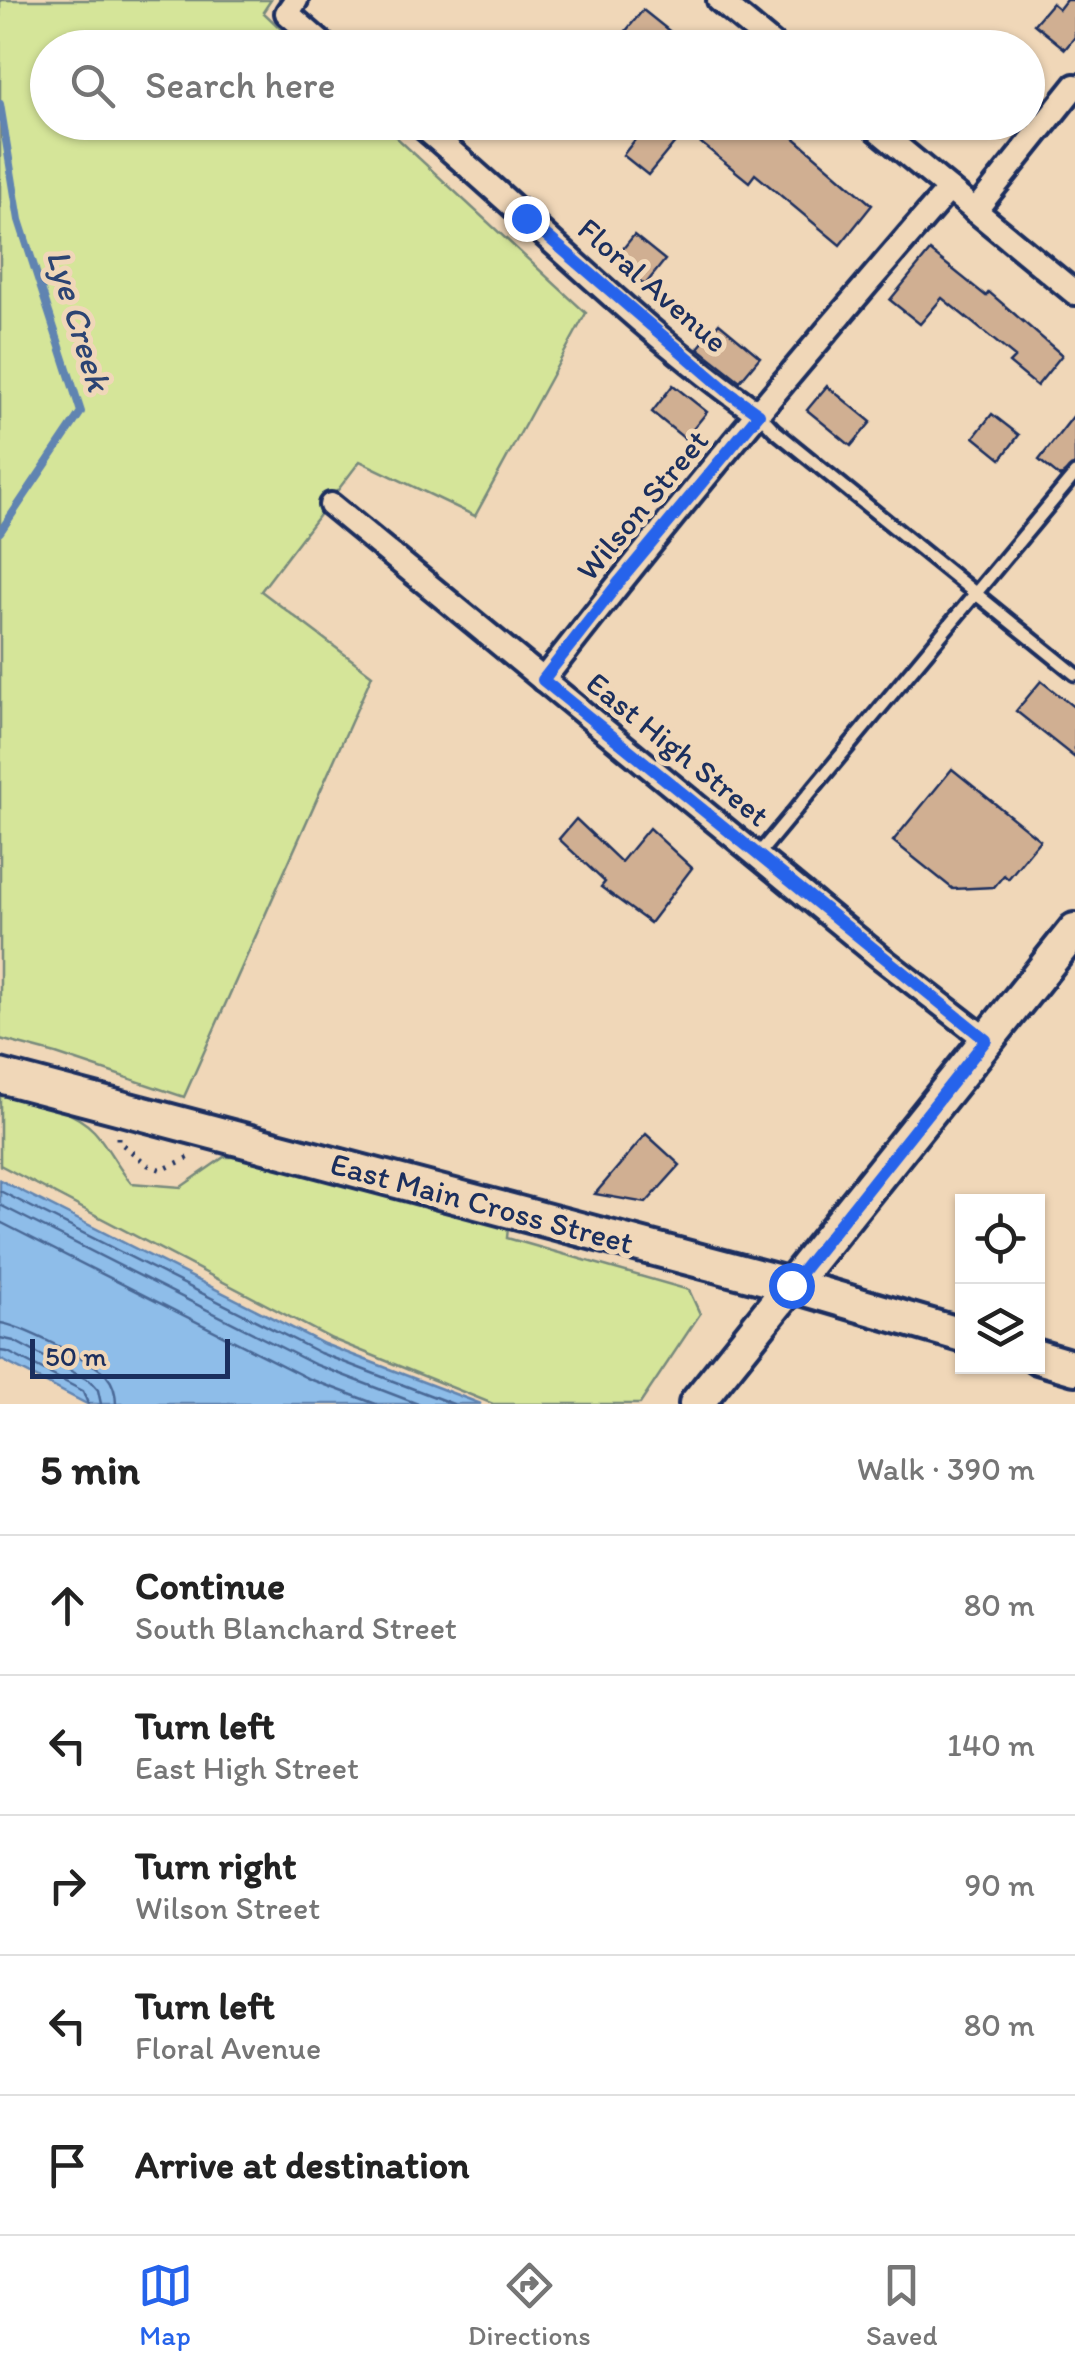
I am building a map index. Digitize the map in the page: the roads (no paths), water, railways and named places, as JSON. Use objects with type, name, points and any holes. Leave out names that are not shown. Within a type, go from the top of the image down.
[{"type":"main road","points":[[696,1404],[1075,930]]},
{"type":"main road","name":"East Main Cross Street","points":[[0,1076],[791,1285],[955,1333]]},
{"type":"main road","points":[[1045,1359],[1075,1368]]},
{"type":"street","points":[[296,0],[286,14],[306,30]]},
{"type":"street","points":[[719,0],[755,30]]},
{"type":"street","points":[[1045,124],[1075,86]]},
{"type":"street","name":"Floral Avenue","points":[[437,140],[656,332],[759,414]]},
{"type":"street","points":[[890,140],[1075,293]]},
{"type":"street","points":[[975,211],[1032,140]]},
{"type":"street","name":"Wilson Street","points":[[543,680],[821,337],[949,189]]},
{"type":"street","name":"East High Street","points":[[330,504],[756,856],[986,1040]]},
{"type":"lane","points":[[759,414],[1075,674]]},
{"type":"lane","points":[[756,856],[1075,474]]},
{"type":"water","points":[[0,1180],[324,1344],[481,1404],[87,1404],[0,1359]]},
{"type":"waterway","name":"Lye Creek","points":[[0,104],[19,220],[81,412],[0,532]]}]
